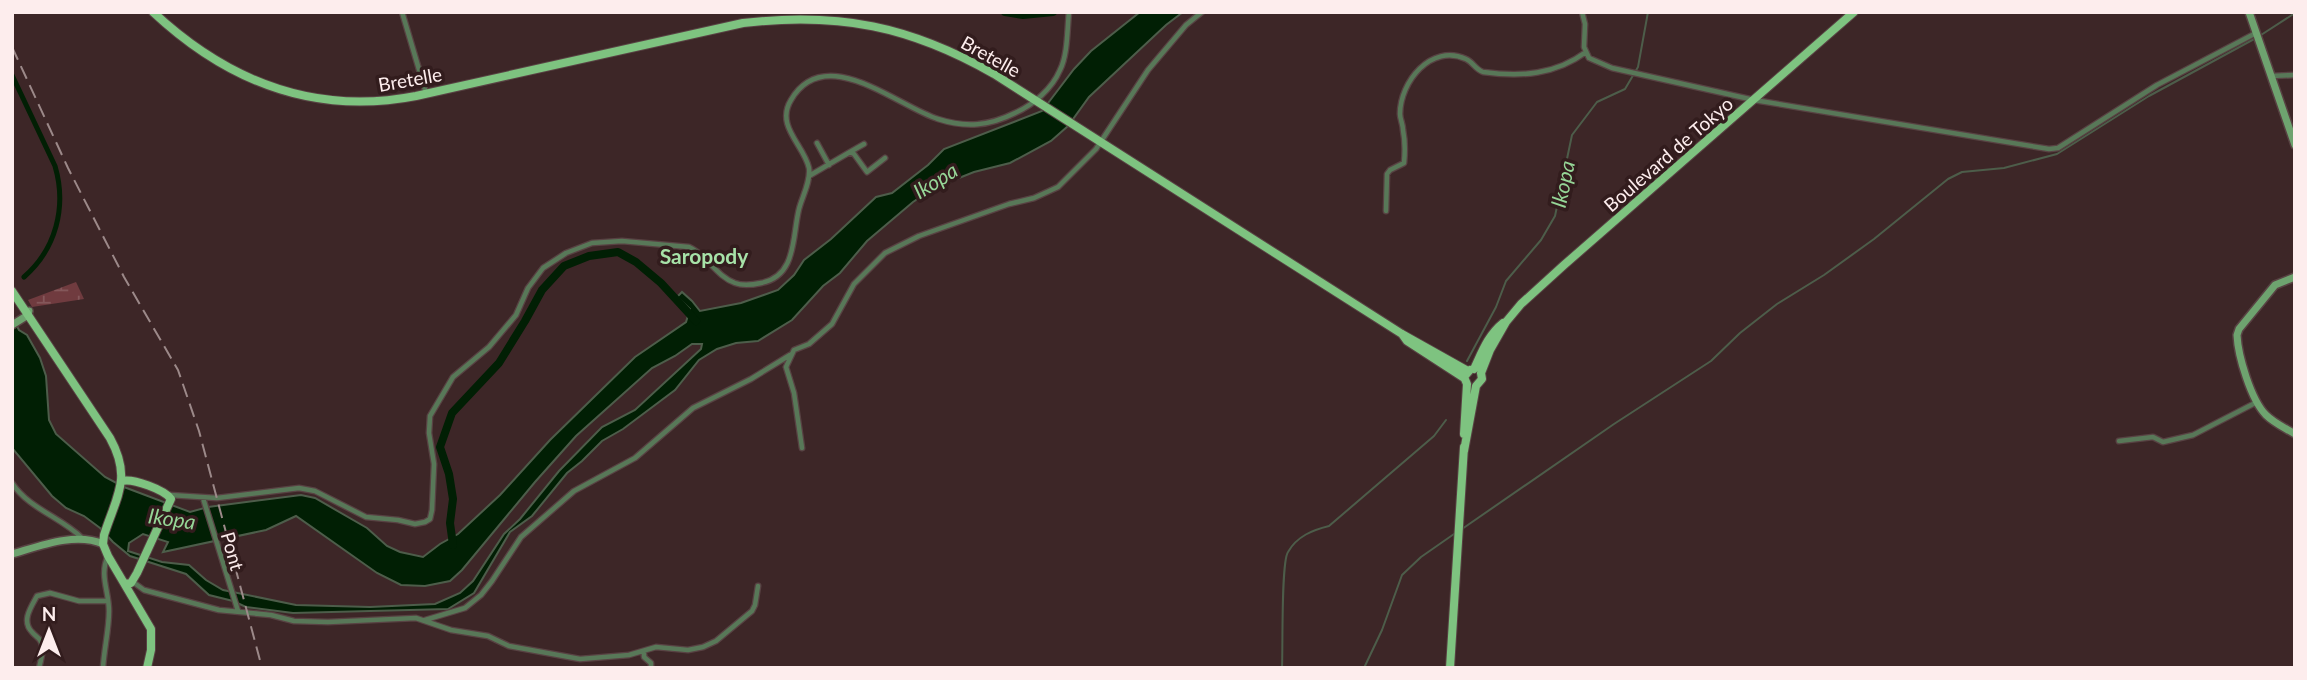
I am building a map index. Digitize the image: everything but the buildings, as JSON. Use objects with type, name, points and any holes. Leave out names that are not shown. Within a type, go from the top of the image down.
[{"type":"main road","name":"Bretelle","points":[[152,12],[212,59],[262,83],[295,95],[367,102],[400,99],[743,23],[803,18],[867,25],[932,43],[970,60],[1402,334],[1407,341],[1471,375]]},
{"type":"main road","name":"Boulevard de Tokyo","points":[[1450,668],[1471,375],[1487,341],[1521,304],[1563,265],[1854,12]]},
{"type":"main road","points":[[12,289],[26,315],[114,439],[125,481],[104,539],[108,555],[128,583],[150,629],[151,650],[146,668]]},
{"type":"main road","points":[[1471,375],[1472,387],[1476,386]]},
{"type":"main road","points":[[1464,451],[1476,386],[1481,382],[1471,375]]},
{"type":"main road","points":[[125,481],[169,500],[138,571],[128,583]]},
{"type":"street","points":[[402,12],[426,93]]},
{"type":"street","points":[[169,500],[299,488],[315,491],[366,517],[425,523],[430,519],[433,504],[434,464],[429,433],[430,416],[453,377],[489,347],[516,314],[528,288],[543,268],[555,258],[581,246],[609,242],[689,247],[699,252],[735,283],[750,285],[766,282],[787,267],[800,204],[809,176],[808,166],[788,128],[787,108],[801,88],[822,77],[838,76],[877,89],[913,109],[941,120],[974,125],[995,123],[1038,101],[1049,88],[1061,69],[1069,12]]},
{"type":"street","points":[[786,367],[794,350],[809,344],[832,324],[854,284],[885,253],[919,236],[1009,204],[1034,198],[1058,187],[1098,139],[1148,70],[1186,26],[1202,12]]},
{"type":"street","points":[[1582,12],[1585,24],[1584,47],[1589,58],[1612,68],[1754,100],[2058,148],[2157,85],[2256,33]]},
{"type":"street","points":[[2249,12],[2295,145]]},
{"type":"street","points":[[1386,211],[1387,174],[1404,163],[1400,115],[1402,104],[1408,85],[1418,68],[1433,59],[1453,56],[1466,59],[1483,72],[1542,74],[1572,62],[1587,52]]},
{"type":"street","points":[[2270,76],[2295,75]]},
{"type":"street","points":[[817,143],[829,165]]},
{"type":"street","points":[[809,176],[863,144]]},
{"type":"street","points":[[850,152],[867,172],[885,158]]},
{"type":"street","points":[[2295,277],[2275,285],[2239,330],[2237,341],[2257,402],[2266,415],[2295,434]]},
{"type":"street","points":[[12,325],[26,315]]},
{"type":"street","points":[[425,620],[465,608],[481,595],[522,537],[574,491],[635,458],[693,408],[751,379],[790,355],[786,367],[794,393],[802,448]]},
{"type":"street","points":[[2119,441],[2153,437],[2163,442],[2193,435],[2257,402]]},
{"type":"street","points":[[12,483],[24,497],[83,539]]},
{"type":"street","name":"Pont","points":[[203,498],[238,612]]},
{"type":"street","points":[[12,554],[83,539],[104,539]]},
{"type":"street","points":[[103,668],[109,612],[104,574],[108,555]]},
{"type":"street","points":[[128,583],[144,590],[219,610],[271,615],[294,621],[416,618],[488,636],[517,648],[566,657],[604,657],[656,647],[688,650],[716,641],[752,611],[758,586]]},
{"type":"street","points":[[39,668],[43,648],[41,640],[29,630],[27,622],[37,596],[50,593],[79,601],[108,601]]},
{"type":"street","points":[[441,626],[442,616]]},
{"type":"street","points":[[643,651],[644,657],[651,663],[651,668]]},
{"type":"green space","points":[[76,282],[84,299],[32,307],[28,300]]},
{"type":"water","points":[[1140,12],[1183,12],[1089,97],[1068,126],[1051,141],[1010,163],[974,172],[934,188],[867,241],[840,273],[823,286],[792,320],[758,341],[736,343],[717,349],[699,360],[675,390],[623,429],[602,441],[567,473],[532,516],[510,532],[474,593],[448,609],[293,613],[246,607],[209,595],[186,574],[130,556],[100,528],[84,516],[66,508],[52,496],[12,448],[12,317],[19,330],[27,335],[40,358],[46,376],[49,420],[56,434],[105,477],[190,512],[208,507],[301,495],[315,498],[367,528],[387,546],[423,557],[458,534],[500,495],[550,440],[635,357],[686,322],[690,309],[677,297],[682,292],[700,311],[741,303],[778,290],[794,275],[804,260],[876,197],[892,193],[944,149],[1042,111],[1091,51]],"holes":[[[692,344],[702,344],[701,349],[635,410],[602,427],[504,534],[473,581],[460,593],[435,604],[370,607],[296,605],[223,590],[189,565],[162,562],[128,551],[129,543],[143,534],[168,542],[163,552],[266,530],[296,516],[377,573],[401,585],[425,586],[450,581],[576,436],[652,368]]]},
{"type":"waterway","name":"Ikopa","points":[[1005,12],[1023,15],[1053,12]]},
{"type":"waterway","name":"Ikopa","points":[[1467,361],[1496,307],[1506,281],[1541,240],[1555,216],[1572,135],[1597,102],[1625,89],[1638,67],[1648,12]]},
{"type":"waterway","points":[[2261,35],[2295,13]]},
{"type":"waterway","points":[[1462,529],[1711,361],[1740,333],[1777,304],[1874,239],[1948,179],[1962,172],[2004,168],[2057,154],[2149,96],[2256,38]]},
{"type":"waterway","points":[[12,75],[55,166],[60,197],[51,240],[44,254],[24,277]]},
{"type":"waterway","name":"Ikopa","points":[[453,545],[450,523],[453,499],[449,474],[440,447],[452,413],[499,363],[542,290],[564,266],[589,256],[618,252],[636,262],[661,283],[696,321]]},
{"type":"waterway","name":"Ikopa","points":[[1282,668],[1283,588],[1288,552],[1306,534],[1329,526],[1434,436],[1446,420]]},
{"type":"waterway","points":[[1364,668],[1382,630],[1402,575],[1421,557],[1454,534]]},
{"type":"railway","points":[[12,47],[68,168],[124,277],[178,370],[199,431],[262,668]]},
{"type":"district","name":"Saropody","points":[[704,255]]}]
